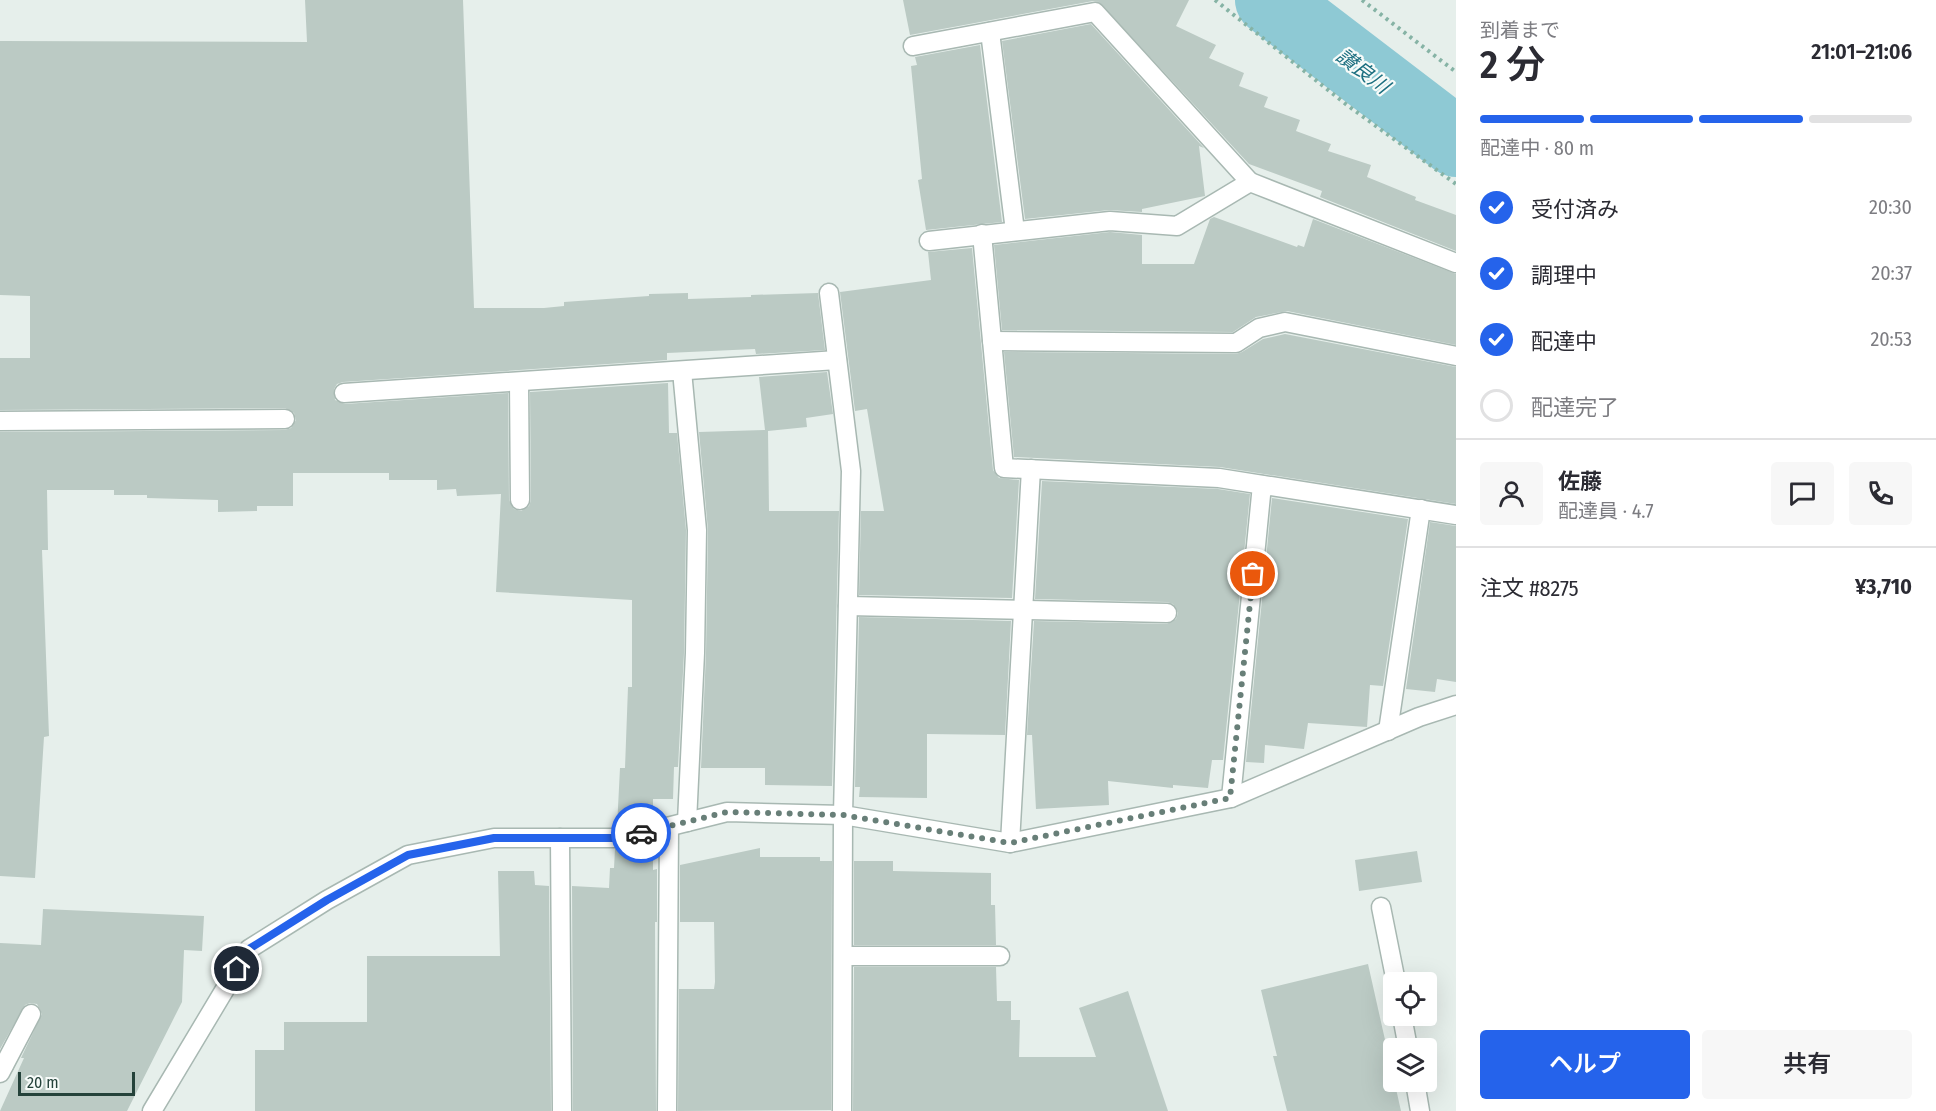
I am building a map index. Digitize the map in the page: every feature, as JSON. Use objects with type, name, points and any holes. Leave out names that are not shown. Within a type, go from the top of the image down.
[{"type":"street","points":[[914,46],[1095,12],[1250,182],[1456,262]]},
{"type":"street","points":[[990,32],[1015,231]]},
{"type":"street","points":[[929,241],[1110,221],[1177,226],[1250,182]]},
{"type":"street","points":[[982,234],[1004,468],[1219,478],[1456,515]]},
{"type":"street","points":[[829,293],[851,471],[843,815],[842,1111]]},
{"type":"street","points":[[992,341],[1236,343],[1259,328],[1285,322],[1456,356]]},
{"type":"street","points":[[344,393],[837,360]]},
{"type":"street","points":[[668,1111],[678,824],[695,653],[697,530],[682,371]]},
{"type":"street","points":[[519,382],[520,500]]},
{"type":"street","points":[[0,421],[285,419]]},
{"type":"street","points":[[1010,843],[1031,469]]},
{"type":"street","points":[[1230,798],[1262,485]]},
{"type":"street","points":[[1388,731],[1421,509]]},
{"type":"street","points":[[848,606],[1167,613]]},
{"type":"street","points":[[152,1111],[249,949],[327,900],[408,855],[494,838],[623,838],[727,812],[843,815],[1010,843],[1230,798],[1419,717],[1456,705]]},
{"type":"street","points":[[560,838],[562,1111]]},
{"type":"street","points":[[1381,907],[1394,972]]},
{"type":"street","points":[[843,956],[1000,956]]},
{"type":"street","points":[[1,1068],[32,1014]]},
{"type":"street","points":[[1417,1092],[1420,1111]]},
{"type":"path","points":[[1215,0],[1347,105],[1456,184]]},
{"type":"path","points":[[1362,0],[1456,72]]},
{"type":"building","points":[[305,0],[463,0],[474,308],[544,308],[564,306],[564,302],[649,296],[649,294],[688,293],[688,299],[818,293],[825,350],[756,354],[755,349],[667,353],[667,360],[343,382],[337,384],[334,389],[335,400],[345,404],[508,393],[509,500],[514,509],[521,511],[529,506],[531,500],[530,392],[668,383],[669,433],[677,433],[686,530],[684,653],[678,767],[674,767],[673,799],[653,799],[653,819],[617,827],[620,768],[625,768],[628,687],[632,687],[632,600],[496,592],[501,494],[457,496],[456,489],[437,490],[437,480],[389,480],[389,473],[293,473],[293,506],[257,506],[257,511],[218,512],[218,500],[114,495],[114,490],[47,490],[48,550],[42,550],[49,736],[44,737],[35,878],[0,876],[0,432],[285,430],[291,428],[296,420],[294,413],[285,408],[0,410],[0,358],[30,358],[30,296],[0,295],[0,41],[307,42]]},
{"type":"building","points":[[903,0],[1189,0],[1176,26],[1216,45],[1209,58],[1244,73],[1239,86],[1268,97],[1264,107],[1300,120],[1296,131],[1331,144],[1328,151],[1371,165],[1367,177],[1416,197],[1415,200],[1456,215],[1456,251],[1320,197],[1322,191],[1249,164],[1099,2],[1093,1],[910,35]]},
{"type":"building","points":[[1091,24],[1204,148],[1199,146],[1205,196],[1142,209],[1142,212],[1109,210],[1025,219],[1002,41]]},
{"type":"building","points":[[980,45],[1002,222],[926,230],[918,180],[922,179],[911,66],[917,65],[915,57]]},
{"type":"building","points":[[1214,217],[1297,247],[1298,245],[1304,247],[1313,219],[1456,274],[1456,345],[1287,311],[1256,317],[1233,332],[1002,330],[994,245],[1110,232],[1142,235],[1142,264],[1194,264],[1210,219]]},
{"type":"building","points":[[972,248],[993,470],[999,478],[1019,480],[1012,598],[859,595],[861,511],[884,511],[867,409],[855,411],[840,292],[931,280],[928,252]]},
{"type":"building","points":[[1285,334],[1456,367],[1456,504],[1220,467],[1014,457],[1004,352],[1236,354],[1263,339]]},
{"type":"building","points":[[827,372],[833,414],[806,418],[807,427],[768,431],[769,511],[839,511],[832,786],[765,785],[765,768],[701,768],[708,530],[699,432],[765,430],[759,377]]},
{"type":"building","points":[[1042,481],[1218,489],[1250,494],[1223,760],[1212,760],[1208,788],[1173,785],[1173,788],[1108,781],[1109,805],[1036,809],[1032,735],[1027,735],[1034,621],[1167,624],[1176,619],[1178,613],[1173,604],[1167,602],[1035,599]]},
{"type":"building","points":[[1272,498],[1408,519],[1383,686],[1370,685],[1367,727],[1308,723],[1304,749],[1265,745],[1264,763],[1246,762]]},
{"type":"building","points":[[1430,522],[1456,526],[1456,682],[1437,679],[1435,692],[1406,689]]},
{"type":"building","points":[[859,617],[1011,621],[1005,735],[927,734],[927,798],[859,797],[860,787],[855,787]]},
{"type":"building","points":[[653,842],[653,870],[657,869],[656,1111],[573,1111],[572,886],[609,888],[610,868],[614,868],[615,849],[625,849]]},
{"type":"building","points":[[760,848],[760,857],[820,857],[820,861],[832,861],[831,1110],[678,1111],[679,989],[714,989],[715,982],[714,922],[680,922],[680,865]]},
{"type":"building","points":[[1417,851],[1422,882],[1359,891],[1355,860]]},
{"type":"building","points":[[854,861],[893,861],[893,871],[991,873],[991,905],[995,905],[996,945],[854,945]]},
{"type":"building","points":[[498,871],[534,871],[535,885],[549,886],[551,1111],[255,1111],[255,1050],[284,1050],[284,1022],[367,1022],[367,956],[500,956]]},
{"type":"building","points":[[43,909],[204,916],[202,951],[184,950],[182,1002],[127,1111],[0,1111],[42,1014],[37,1004],[25,1005],[0,1049],[0,943],[41,945]]},
{"type":"building","points":[[1368,964],[1385,1038],[1383,1092],[1397,1092],[1401,1111],[1287,1111],[1273,1056],[1277,1056],[1261,990]]},
{"type":"building","points":[[854,967],[996,967],[997,1001],[1011,1001],[1011,1020],[1020,1020],[1019,1057],[1096,1057],[1079,1008],[1128,991],[1168,1111],[853,1111]]},
{"type":"waterway","name":"讃良川","points":[[1270,0],[1456,142]]},
{"type":"way so far","points":[[641,833],[727,812],[843,815],[1010,843],[1230,798],[1253,574]]},
{"type":"route","points":[[237,969],[249,949],[327,900],[408,855],[494,838],[623,838],[641,833]]}]
